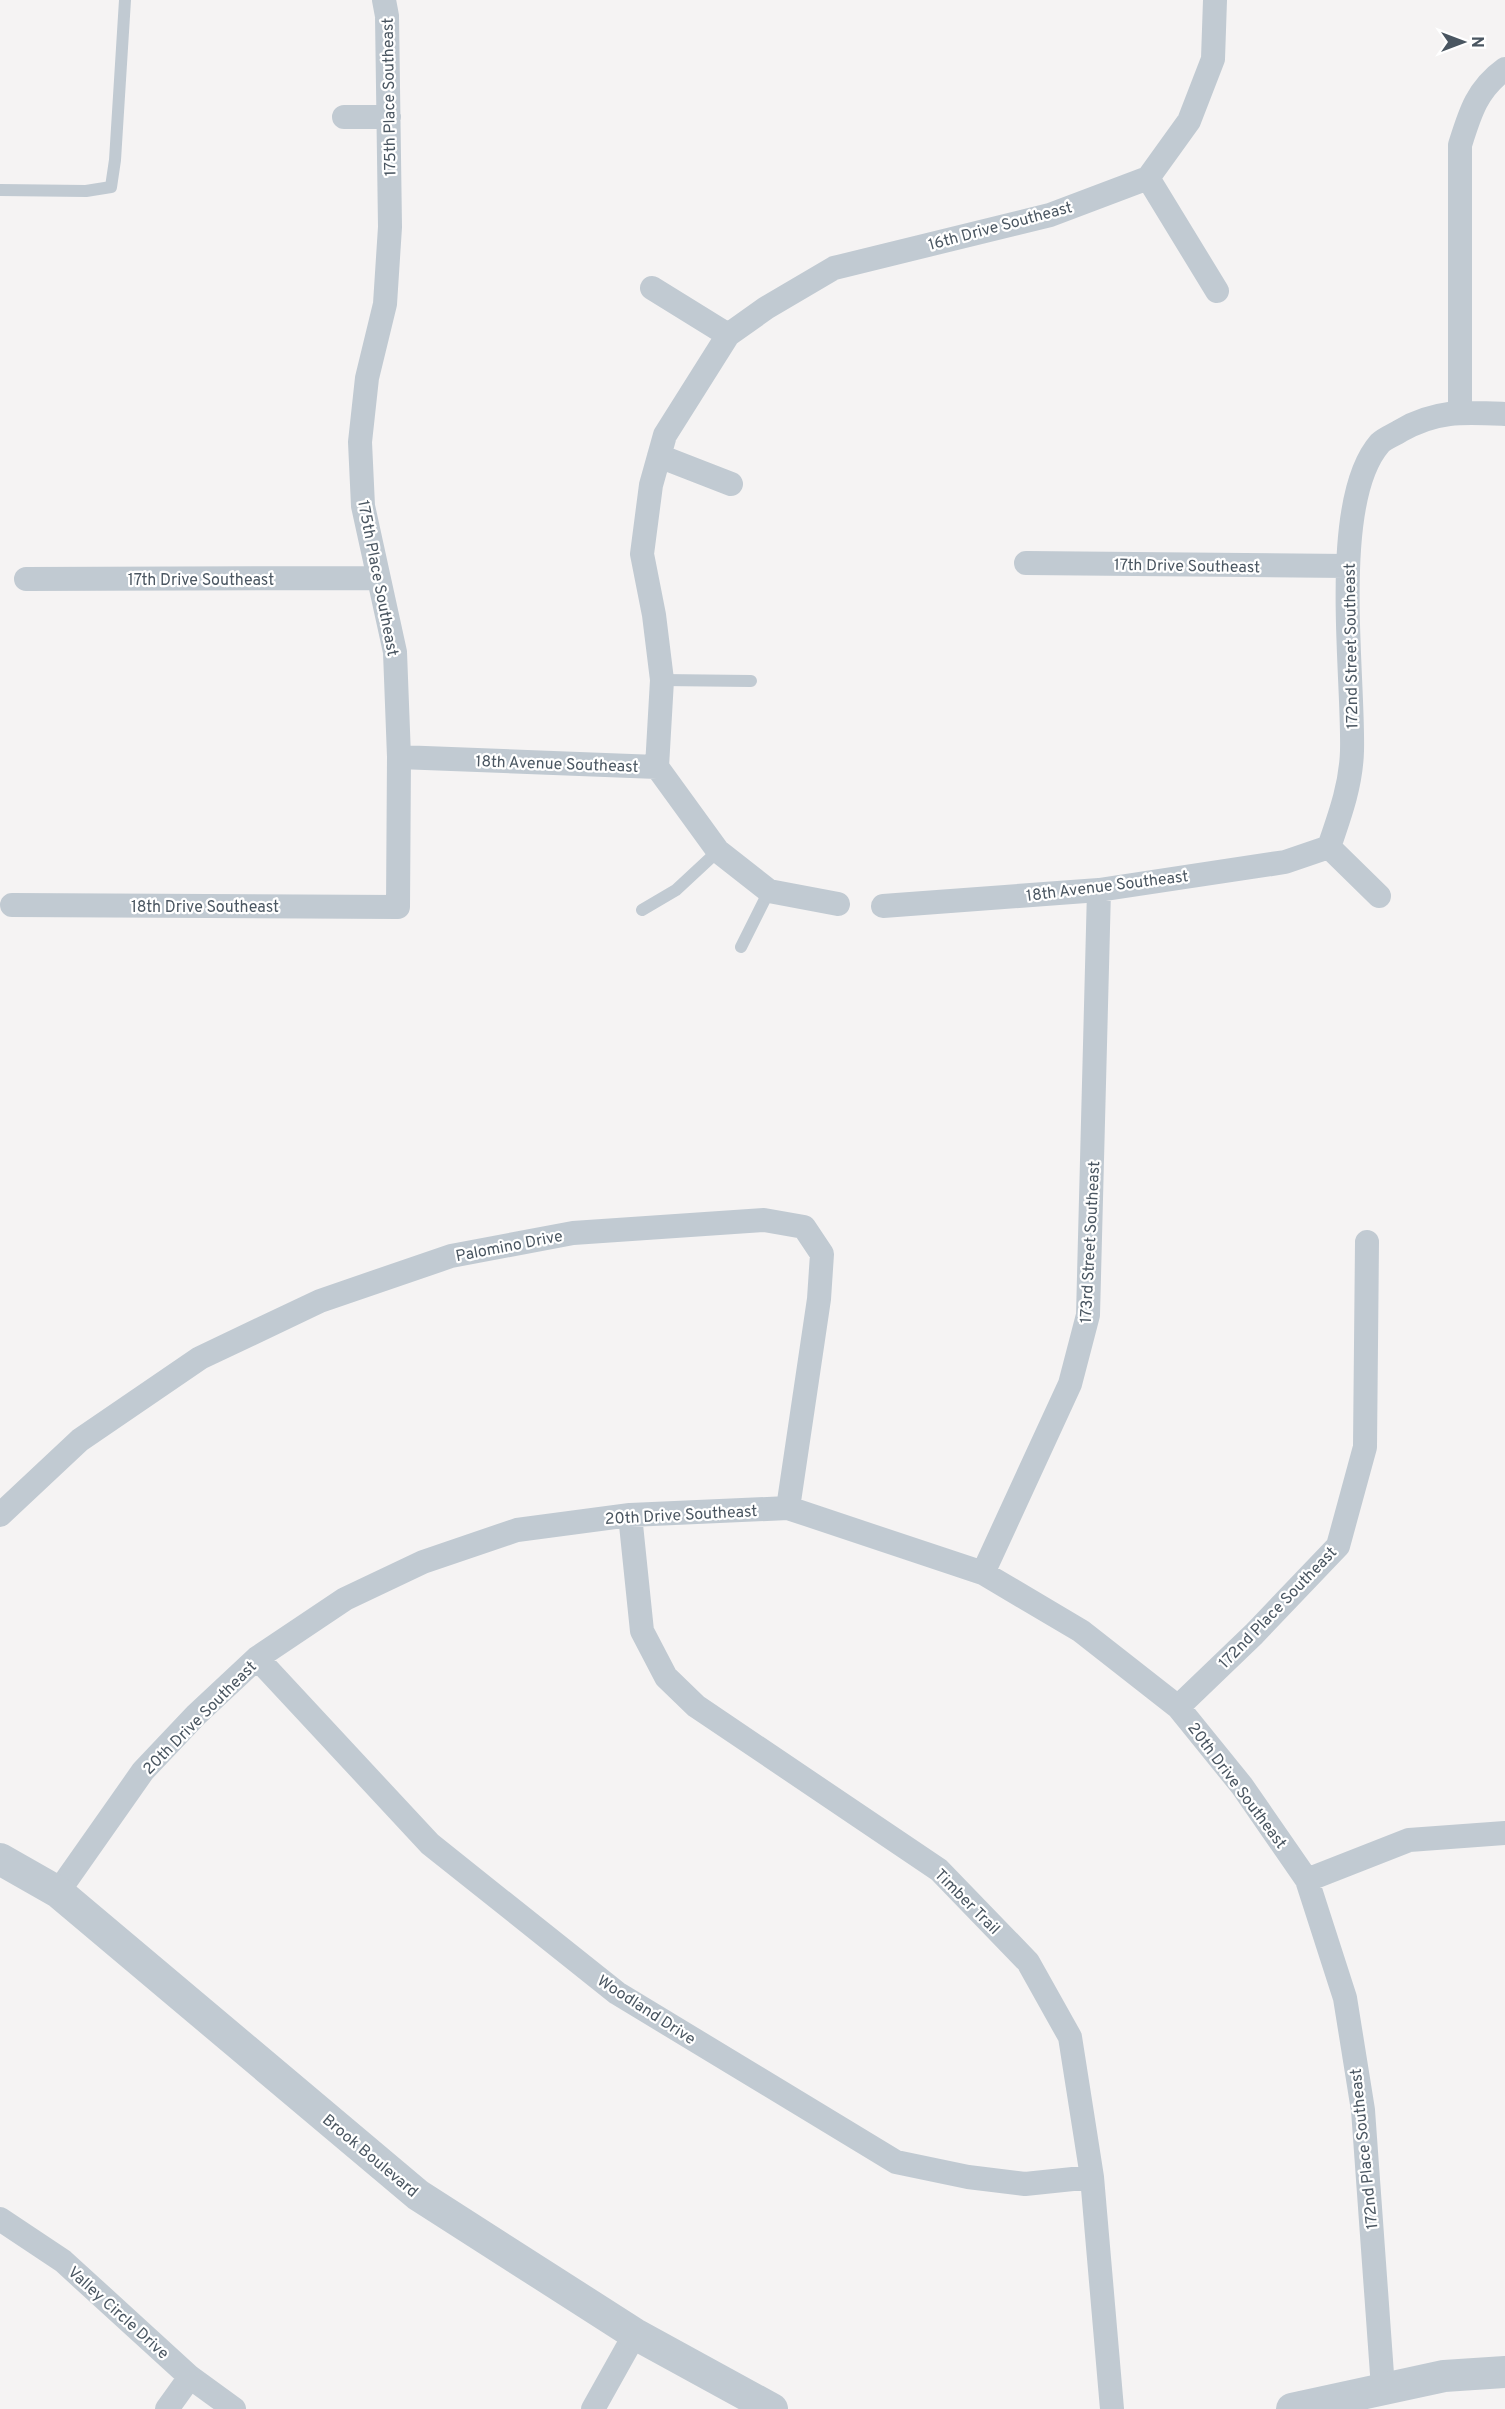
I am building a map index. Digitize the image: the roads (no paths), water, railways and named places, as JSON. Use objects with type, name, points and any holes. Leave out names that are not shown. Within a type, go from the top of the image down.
[{"type":"street","name":"175th Place Southeast","points":[[384,0],[387,16],[390,227],[385,304],[366,378],[360,442],[363,506],[395,652],[399,757],[398,907]]},
{"type":"street","points":[[1215,0],[1213,59],[1189,121],[1148,178],[1217,291]]},
{"type":"street","points":[[1460,411],[1460,145],[1471,108],[1497,74]]},
{"type":"street","points":[[344,117],[389,117]]},
{"type":"street","name":"16th Drive Southeast","points":[[728,335],[766,308],[834,268],[1050,214],[1148,178]]},
{"type":"street","points":[[652,288],[728,335],[665,435],[651,485],[642,554],[654,615],[662,680],[657,767]]},
{"type":"street","name":"172nd Street Southeast","points":[[1329,847],[1347,796],[1352,752],[1347,566],[1362,472],[1381,442],[1416,422],[1460,411],[1505,414]]},
{"type":"street","points":[[659,456],[731,484]]},
{"type":"street","name":"17th Drive Southeast","points":[[1026,563],[1347,566]]},
{"type":"street","name":"17th Drive Southeast","points":[[26,579],[377,578]]},
{"type":"street","name":"18th Avenue Southeast","points":[[399,757],[657,767],[718,851],[769,891],[837,904]]},
{"type":"street","points":[[1329,847],[1379,896]]},
{"type":"street","name":"18th Avenue Southeast","points":[[884,906],[1100,890],[1285,862],[1329,847]]},
{"type":"street","name":"173rd Street Southeast","points":[[983,1573],[1070,1384],[1089,1315],[1100,890]]},
{"type":"street","name":"18th Drive Southeast","points":[[12,905],[398,907]]},
{"type":"street","name":"Palomino Drive","points":[[0,1515],[80,1440],[200,1358],[320,1301],[451,1256],[573,1233],[764,1220],[804,1227],[822,1254],[819,1299],[788,1508]]},
{"type":"street","name":"172nd Place Southeast","points":[[1178,1707],[1254,1634],[1338,1546],[1365,1447],[1367,1242]]},
{"type":"street","name":"20th Drive Southeast","points":[[58,1892],[142,1771],[196,1715],[257,1659],[345,1599],[423,1562],[517,1530],[630,1515],[788,1508],[983,1573],[1081,1631],[1178,1707],[1242,1786],[1307,1880]]},
{"type":"street","name":"Timber Trail","points":[[630,1515],[642,1631],[666,1677],[696,1706],[939,1870],[1028,1962],[1070,2037],[1092,2177],[1112,2409]]},
{"type":"street","name":"Woodland Drive","points":[[257,1659],[430,1844],[617,1993],[896,2162],[968,2177],[1025,2184],[1092,2177]]},
{"type":"street","points":[[1307,1880],[1409,1840],[1505,1833]]},
{"type":"street","name":"Brook Boulevard","points":[[0,1859],[58,1892],[418,2195],[635,2334],[772,2409]]},
{"type":"street","name":"172nd Place Southeast","points":[[1307,1880],[1345,1998],[1363,2110],[1383,2388]]},
{"type":"street","name":"Valley Circle Drive","points":[[0,2219],[63,2261],[190,2377],[234,2409]]},
{"type":"street","points":[[594,2409],[635,2334]]},
{"type":"street","points":[[1301,2408],[1444,2376],[1505,2372]]},
{"type":"street","points":[[167,2409],[190,2377]]},
{"type":"lane","points":[[0,190],[86,191],[111,187],[115,160],[125,0]]},
{"type":"lane","points":[[662,680],[751,681]]},
{"type":"lane","points":[[642,910],[676,890],[718,851]]},
{"type":"lane","points":[[741,947],[769,891]]}]
